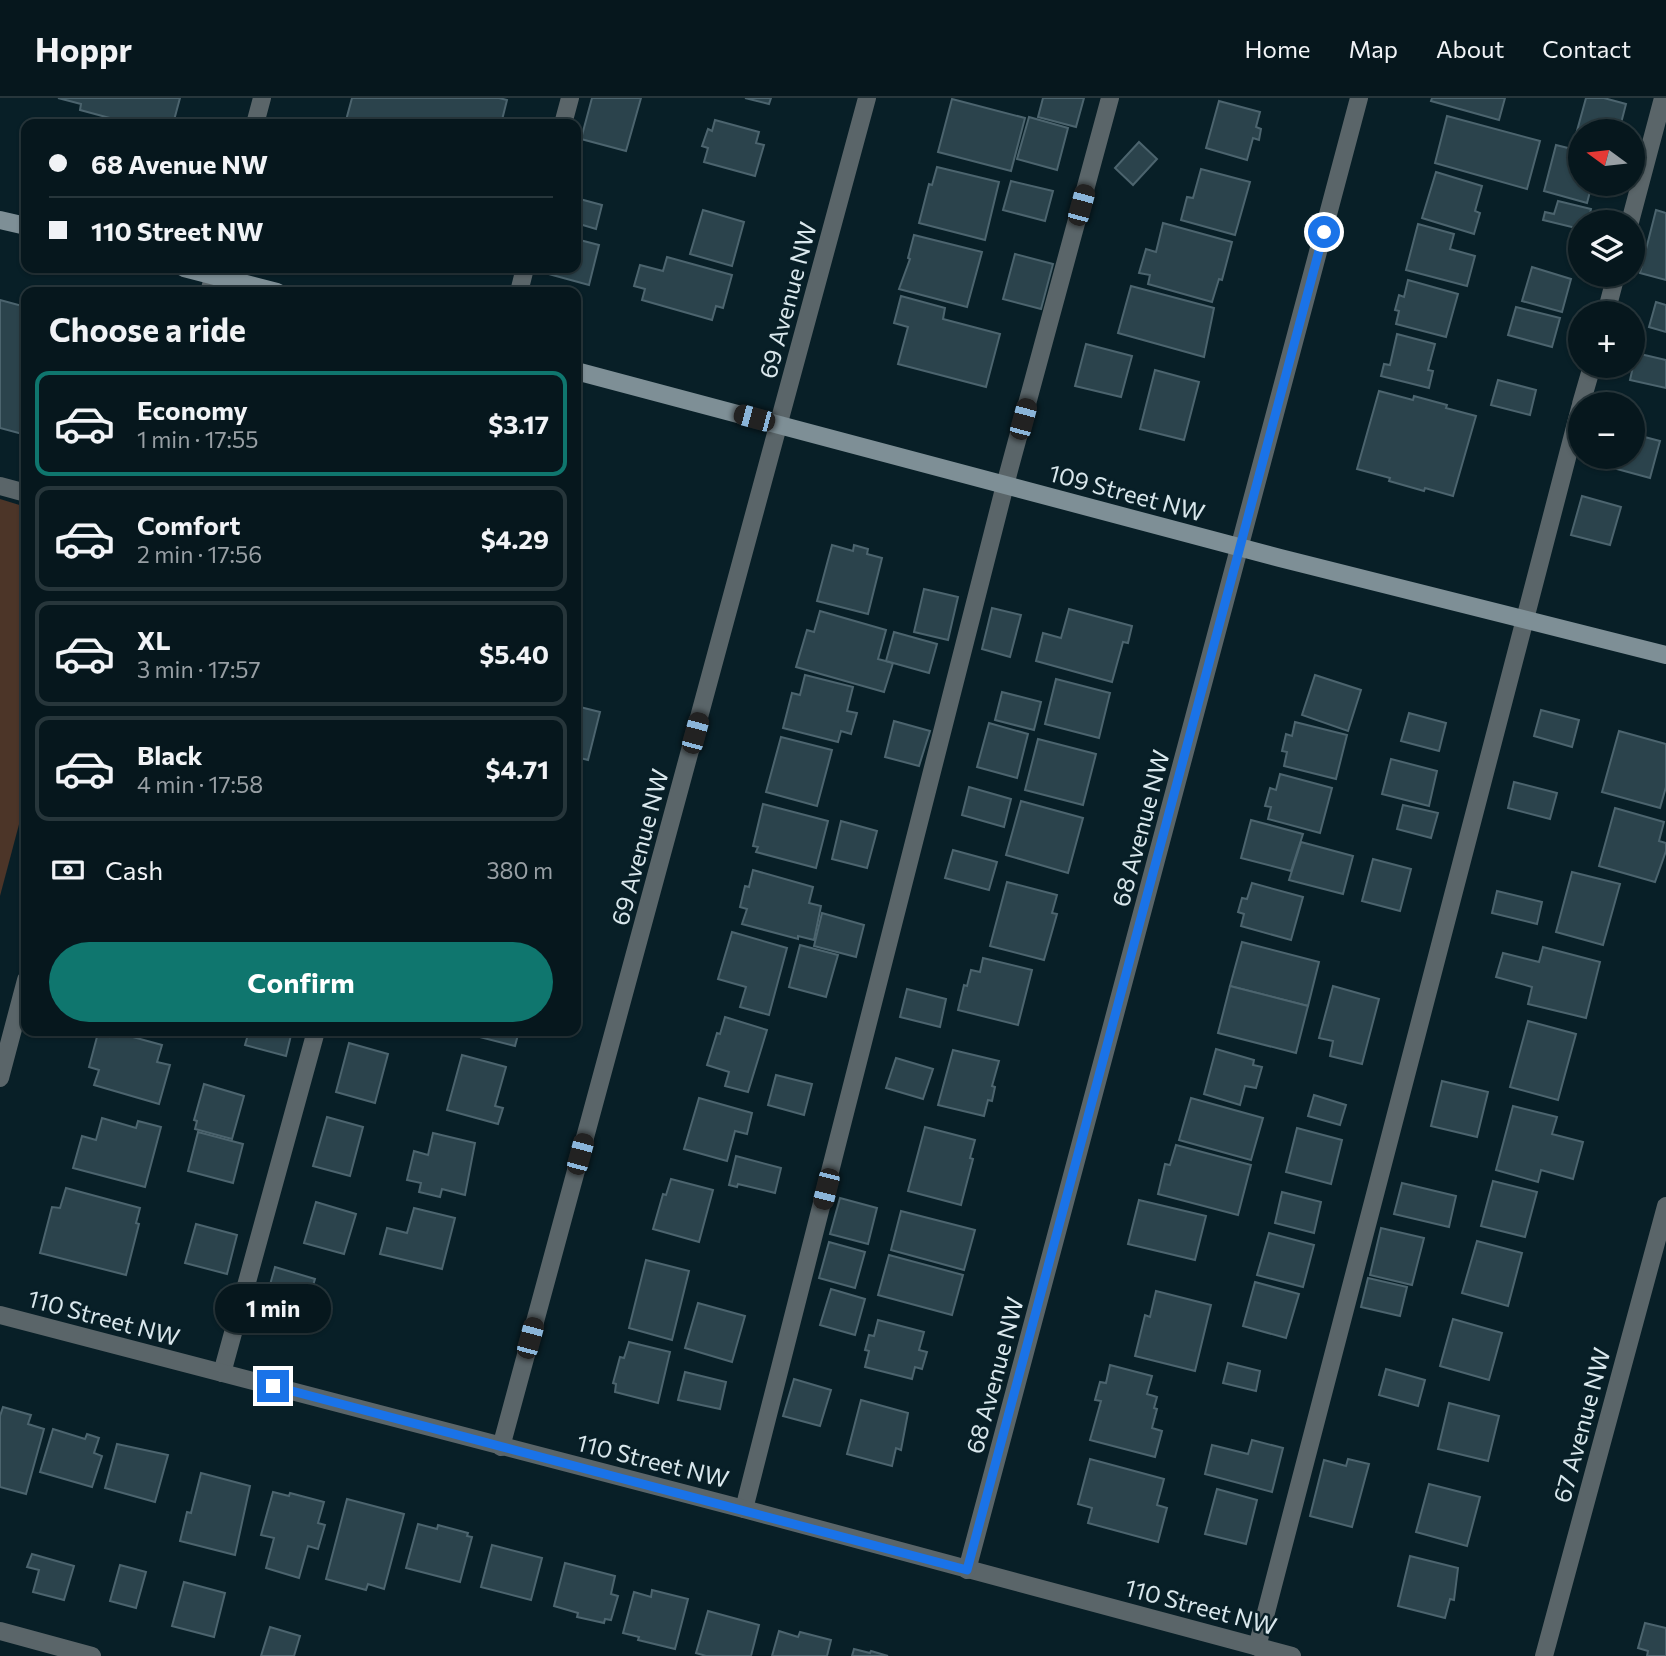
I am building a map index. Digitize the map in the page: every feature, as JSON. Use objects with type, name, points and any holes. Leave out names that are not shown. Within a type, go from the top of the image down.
[{"type":"main road","points":[[0,219],[21,225]]},
{"type":"main road","points":[[213,279],[252,287]]},
{"type":"main road","name":"109 Street NW","points":[[581,372],[1240,547],[1666,655]]},
{"type":"street","points":[[256,119],[262,98]]},
{"type":"street","points":[[564,119],[570,98]]},
{"type":"street","name":"69 Avenue NW","points":[[500,1447],[867,98]]},
{"type":"street","points":[[744,1509],[1005,485],[1110,98]]},
{"type":"street","name":"68 Avenue NW","points":[[967,1570],[1359,98]]},
{"type":"street","points":[[1633,210],[1663,98]]},
{"type":"street","points":[[1257,1647],[1568,454]]},
{"type":"street","points":[[0,486],[21,492]]},
{"type":"street","points":[[0,1078],[21,999]]},
{"type":"street","points":[[222,1373],[315,1036]]},
{"type":"street","name":"67 Avenue NW","points":[[1544,1656],[1666,1206]]},
{"type":"street","name":"110 Street NW","points":[[0,1315],[744,1509],[1292,1656]]},
{"type":"street","points":[[0,1632],[92,1656]]},
{"type":"shaded area","points":[[0,499],[21,505],[21,817],[0,896]]},
{"type":"building","points":[[58,98],[180,98],[174,119],[113,119],[80,110],[81,104]]},
{"type":"building","points":[[352,98],[507,100],[502,119],[346,119]]},
{"type":"building","points":[[592,98],[641,98],[626,151],[581,139]]},
{"type":"building","points":[[745,98],[771,98],[769,104]]},
{"type":"building","points":[[1043,98],[1084,98],[1076,127],[1038,117]]},
{"type":"building","points":[[1432,98],[1505,98],[1499,120],[1431,101]]},
{"type":"building","points":[[1586,98],[1604,98],[1626,104],[1622,119],[1580,119]]},
{"type":"building","points":[[952,99],[1025,118],[1011,171],[938,152]]},
{"type":"building","points":[[1219,101],[1260,112],[1256,127],[1261,129],[1259,140],[1253,138],[1247,160],[1206,148]]},
{"type":"building","points":[[1447,116],[1540,141],[1527,189],[1435,163]]},
{"type":"building","points":[[1029,117],[1068,128],[1057,170],[1017,159]]},
{"type":"building","points":[[715,120],[759,132],[756,143],[764,145],[755,176],[704,162],[708,148],[702,146],[708,129],[712,131]]},
{"type":"building","points":[[1139,142],[1157,159],[1133,185],[1115,168]]},
{"type":"building","points":[[1556,145],[1568,148],[1568,196],[1589,196],[1587,203],[1544,191]]},
{"type":"building","points":[[937,167],[999,182],[985,240],[919,223],[929,184],[932,185]]},
{"type":"building","points":[[1201,169],[1250,182],[1235,235],[1181,220],[1187,197],[1193,198]]},
{"type":"building","points":[[1436,172],[1482,186],[1475,211],[1480,213],[1474,234],[1422,218]]},
{"type":"building","points":[[1011,181],[1053,191],[1045,221],[1003,210]]},
{"type":"building","points":[[581,199],[602,205],[596,229],[581,224]]},
{"type":"building","points":[[1558,201],[1591,209],[1568,210],[1568,226],[1543,220],[1545,212],[1554,214]]},
{"type":"building","points":[[703,210],[744,222],[732,266],[690,254]]},
{"type":"building","points":[[1656,210],[1666,213],[1666,280],[1645,274],[1645,253]]},
{"type":"building","points":[[1163,223],[1232,242],[1222,280],[1219,279],[1212,302],[1148,284],[1150,275],[1139,273],[1146,249],[1156,252]]},
{"type":"building","points":[[1418,224],[1454,234],[1450,249],[1475,256],[1467,286],[1406,270]]},
{"type":"building","points":[[914,235],[982,252],[967,307],[899,289],[910,259],[908,258]]},
{"type":"building","points":[[581,240],[599,245],[589,285],[545,273],[581,273]]},
{"type":"building","points":[[1015,254],[1053,264],[1041,309],[1003,299]]},
{"type":"building","points":[[667,257],[732,275],[723,308],[716,306],[712,320],[642,300],[645,289],[634,286],[640,265],[663,271]]},
{"type":"building","points":[[1532,267],[1568,278],[1569,287],[1562,312],[1522,301]]},
{"type":"building","points":[[1408,280],[1458,294],[1446,337],[1396,324],[1399,311],[1395,310],[1399,295],[1404,297]]},
{"type":"building","points":[[1131,286],[1214,308],[1204,357],[1118,333]]},
{"type":"building","points":[[901,296],[945,308],[943,319],[1000,334],[986,387],[898,364],[908,327],[894,323]]},
{"type":"building","points":[[0,300],[21,306],[21,434],[0,428]]},
{"type":"building","points":[[1656,302],[1666,305],[1666,332],[1649,327]]},
{"type":"building","points":[[1516,307],[1560,318],[1552,347],[1508,335]]},
{"type":"building","points":[[1397,334],[1435,344],[1428,370],[1433,371],[1429,388],[1381,376],[1384,364],[1390,365]]},
{"type":"building","points":[[1086,344],[1132,356],[1121,397],[1075,386]]},
{"type":"building","points":[[1645,355],[1666,360],[1666,388],[1630,380],[1645,378]]},
{"type":"building","points":[[1155,370],[1199,382],[1184,440],[1140,429]]},
{"type":"building","points":[[1498,380],[1536,390],[1530,415],[1491,405]]},
{"type":"building","points":[[1379,391],[1413,400],[1414,396],[1476,416],[1453,496],[1425,488],[1424,491],[1357,469]]},
{"type":"building","points":[[1645,437],[1660,441],[1650,478],[1617,469],[1645,469]]},
{"type":"building","points":[[1582,496],[1621,507],[1610,545],[1571,535]]},
{"type":"building","points":[[832,545],[853,551],[854,545],[868,549],[867,554],[882,558],[868,614],[817,601]]},
{"type":"building","points":[[924,589],[958,597],[948,640],[914,632]]},
{"type":"building","points":[[992,608],[1021,615],[1010,657],[982,649]]},
{"type":"building","points":[[1069,609],[1132,626],[1128,643],[1123,642],[1112,682],[1036,661],[1043,633],[1061,638]]},
{"type":"building","points":[[820,611],[886,630],[878,659],[893,663],[884,692],[796,667],[807,630],[814,632]]},
{"type":"building","points":[[894,632],[937,644],[929,673],[886,661]]},
{"type":"building","points":[[805,675],[853,687],[847,711],[857,713],[851,734],[841,731],[838,742],[783,728],[792,693],[800,695]]},
{"type":"building","points":[[1315,675],[1361,690],[1348,731],[1302,715]]},
{"type":"building","points":[[1056,679],[1110,693],[1099,738],[1045,724]]},
{"type":"building","points":[[1002,692],[1041,702],[1034,730],[995,720]]},
{"type":"building","points":[[581,707],[600,712],[588,760],[581,758]]},
{"type":"building","points":[[1541,710],[1579,720],[1572,747],[1534,736]]},
{"type":"building","points":[[1409,713],[1446,723],[1439,751],[1401,741]]},
{"type":"building","points":[[894,721],[930,731],[919,766],[885,757]]},
{"type":"building","points":[[1295,722],[1347,735],[1336,779],[1284,766],[1287,752],[1282,751],[1286,734],[1292,736]]},
{"type":"building","points":[[989,723],[1028,734],[1017,778],[977,767]]},
{"type":"building","points":[[1619,731],[1666,744],[1666,787],[1660,808],[1602,792]]},
{"type":"building","points":[[781,737],[832,750],[817,806],[766,792]]},
{"type":"building","points":[[1038,739],[1096,754],[1083,805],[1025,790]]},
{"type":"building","points":[[1391,759],[1437,771],[1429,806],[1382,794]]},
{"type":"building","points":[[1280,774],[1332,788],[1320,833],[1268,819],[1271,807],[1265,806],[1270,788],[1276,790]]},
{"type":"building","points":[[1514,782],[1557,793],[1550,819],[1508,808]]},
{"type":"building","points":[[969,787],[1011,799],[1004,827],[962,815]]},
{"type":"building","points":[[1021,801],[1083,818],[1068,873],[1006,855]]},
{"type":"building","points":[[763,804],[828,821],[816,868],[756,852],[758,847],[753,846]]},
{"type":"building","points":[[1403,805],[1438,813],[1431,838],[1397,829]]},
{"type":"building","points":[[1615,808],[1664,822],[1659,841],[1666,843],[1666,851],[1655,882],[1599,866]]},
{"type":"building","points":[[1251,820],[1303,834],[1291,871],[1241,858]]},
{"type":"building","points":[[841,821],[877,831],[867,868],[832,859]]},
{"type":"building","points":[[1301,842],[1353,856],[1343,894],[1289,880]]},
{"type":"building","points":[[953,850],[997,862],[989,890],[945,878]]},
{"type":"building","points":[[1373,859],[1411,869],[1400,911],[1362,901]]},
{"type":"building","points":[[753,870],[813,887],[809,903],[821,906],[814,940],[798,936],[798,939],[742,924],[747,909],[740,907],[745,886],[749,887]]},
{"type":"building","points":[[1572,872],[1620,884],[1603,945],[1556,932]]},
{"type":"building","points":[[1007,882],[1057,895],[1052,913],[1057,914],[1044,960],[990,946]]},
{"type":"building","points":[[1252,883],[1303,897],[1291,940],[1241,926],[1244,914],[1238,912],[1242,898],[1247,899]]},
{"type":"building","points":[[1497,891],[1542,902],[1537,924],[1492,913]]},
{"type":"building","points":[[822,913],[864,925],[856,957],[814,946]]},
{"type":"building","points":[[732,932],[787,948],[769,1015],[740,1007],[746,987],[718,979]]},
{"type":"building","points":[[1242,942],[1319,962],[1308,1006],[1230,986]]},
{"type":"building","points":[[800,945],[838,955],[826,997],[789,987]]},
{"type":"building","points":[[1543,947],[1600,962],[1586,1018],[1528,1004],[1532,987],[1496,977],[1503,953],[1539,962]]},
{"type":"building","points":[[983,958],[1032,970],[1018,1025],[958,1010],[971,970],[980,972]]},
{"type":"building","points":[[1230,986],[1308,1006],[1296,1053],[1218,1033]]},
{"type":"building","points":[[1333,986],[1379,999],[1362,1064],[1330,1056],[1333,1041],[1319,1038]]},
{"type":"building","points":[[907,989],[946,999],[940,1027],[900,1017]]},
{"type":"building","points":[[725,1017],[767,1030],[748,1092],[725,1086],[729,1072],[707,1065]]},
{"type":"building","points":[[1528,1021],[1576,1034],[1558,1100],[1510,1087]]},
{"type":"building","points":[[97,1036],[129,1036],[162,1045],[157,1062],[170,1065],[159,1104],[94,1085],[99,1070],[89,1067]]},
{"type":"building","points":[[248,1036],[291,1036],[286,1056],[245,1045]]},
{"type":"building","points":[[476,1036],[518,1036],[515,1046]]},
{"type":"building","points":[[349,1043],[388,1054],[375,1103],[336,1092]]},
{"type":"building","points":[[1216,1049],[1254,1060],[1253,1065],[1262,1067],[1256,1088],[1245,1086],[1240,1105],[1204,1094]]},
{"type":"building","points":[[953,1050],[999,1061],[992,1086],[995,1087],[992,1101],[988,1100],[984,1116],[938,1105]]},
{"type":"building","points":[[462,1055],[506,1067],[495,1106],[503,1108],[498,1124],[447,1110]]},
{"type":"building","points":[[896,1058],[933,1069],[923,1099],[886,1088]]},
{"type":"building","points":[[776,1075],[812,1084],[804,1115],[768,1105]]},
{"type":"building","points":[[1442,1081],[1488,1092],[1477,1137],[1431,1126]]},
{"type":"building","points":[[204,1084],[244,1096],[232,1139],[195,1129],[197,1121],[194,1120]]},
{"type":"building","points":[[1314,1095],[1346,1105],[1340,1125],[1308,1116]]},
{"type":"building","points":[[699,1098],[752,1113],[747,1134],[735,1131],[727,1161],[684,1149]]},
{"type":"building","points":[[1191,1098],[1263,1118],[1251,1160],[1179,1140]]},
{"type":"building","points":[[1513,1106],[1557,1117],[1552,1134],[1583,1142],[1573,1179],[1541,1170],[1538,1182],[1496,1170]]},
{"type":"building","points":[[327,1117],[363,1127],[350,1176],[313,1166]]},
{"type":"building","points":[[102,1118],[136,1128],[138,1121],[161,1127],[145,1187],[73,1168],[82,1136],[96,1140]]},
{"type":"building","points":[[925,1127],[975,1140],[961,1205],[908,1191]]},
{"type":"building","points":[[1297,1128],[1342,1140],[1331,1184],[1286,1172]]},
{"type":"building","points":[[198,1132],[243,1144],[233,1183],[188,1171]]},
{"type":"building","points":[[433,1133],[475,1143],[465,1195],[442,1189],[440,1197],[419,1192],[421,1183],[407,1180],[414,1151],[428,1155]]},
{"type":"building","points":[[1176,1145],[1251,1165],[1238,1215],[1158,1194],[1165,1164],[1170,1165]]},
{"type":"building","points":[[736,1156],[781,1168],[775,1193],[738,1184],[737,1187],[729,1185]]},
{"type":"building","points":[[671,1179],[713,1190],[699,1242],[653,1229],[663,1194],[666,1195]]},
{"type":"building","points":[[1493,1181],[1537,1192],[1525,1237],[1481,1226]]},
{"type":"building","points":[[1402,1183],[1456,1196],[1449,1227],[1394,1214]]},
{"type":"building","points":[[66,1188],[140,1208],[136,1223],[139,1224],[126,1275],[40,1253],[52,1207],[60,1208]]},
{"type":"building","points":[[1282,1192],[1321,1202],[1314,1233],[1275,1223]]},
{"type":"building","points":[[840,1198],[877,1208],[868,1244],[830,1234]]},
{"type":"building","points":[[1139,1200],[1206,1216],[1195,1260],[1128,1244]]},
{"type":"building","points":[[316,1202],[356,1214],[344,1254],[304,1243]]},
{"type":"building","points":[[414,1208],[455,1218],[442,1269],[380,1254],[387,1228],[407,1233]]},
{"type":"building","points":[[901,1211],[975,1230],[964,1270],[891,1250]]},
{"type":"building","points":[[196,1224],[237,1235],[227,1274],[185,1263]]},
{"type":"building","points":[[1381,1228],[1424,1238],[1412,1285],[1370,1275]]},
{"type":"building","points":[[1269,1233],[1314,1245],[1303,1287],[1257,1275]]},
{"type":"building","points":[[1477,1241],[1522,1253],[1508,1306],[1462,1293]]},
{"type":"building","points":[[829,1242],[865,1252],[855,1288],[819,1278]]},
{"type":"building","points":[[889,1255],[963,1275],[952,1315],[878,1295]]},
{"type":"building","points":[[646,1260],[689,1271],[672,1340],[629,1328]]},
{"type":"building","points":[[275,1267],[315,1279],[301,1324],[262,1313]]},
{"type":"building","points":[[1368,1278],[1407,1287],[1400,1316],[1361,1307]]},
{"type":"building","points":[[1255,1282],[1299,1294],[1286,1338],[1243,1326]]},
{"type":"building","points":[[831,1289],[865,1299],[855,1335],[820,1325]]},
{"type":"building","points":[[1156,1291],[1211,1305],[1195,1371],[1135,1356],[1145,1315],[1150,1317]]},
{"type":"building","points":[[698,1303],[745,1316],[732,1362],[685,1348]]},
{"type":"building","points":[[1453,1319],[1502,1333],[1489,1380],[1440,1366]]},
{"type":"building","points":[[878,1320],[924,1332],[919,1350],[927,1352],[922,1369],[915,1367],[912,1379],[865,1367],[869,1351],[865,1350],[869,1335],[874,1336]]},
{"type":"building","points":[[629,1342],[670,1352],[658,1403],[615,1392],[616,1384],[613,1383],[620,1357],[624,1358]]},
{"type":"building","points":[[1228,1363],[1260,1371],[1256,1391],[1223,1383]]},
{"type":"building","points":[[1110,1365],[1152,1376],[1147,1394],[1157,1397],[1154,1408],[1157,1409],[1152,1428],[1162,1431],[1155,1457],[1090,1440],[1101,1401],[1095,1400],[1100,1382],[1106,1383]]},
{"type":"building","points":[[1386,1369],[1425,1380],[1418,1406],[1379,1395]]},
{"type":"building","points":[[685,1372],[726,1382],[720,1409],[678,1400]]},
{"type":"building","points":[[794,1379],[831,1390],[820,1426],[783,1416]]},
{"type":"building","points":[[861,1400],[908,1413],[901,1450],[896,1448],[892,1466],[847,1454]]},
{"type":"building","points":[[1449,1403],[1499,1416],[1488,1461],[1438,1449]]},
{"type":"building","points":[[3,1407],[31,1415],[28,1424],[44,1429],[26,1494],[0,1487],[0,1416]]},
{"type":"building","points":[[53,1429],[85,1439],[87,1434],[99,1438],[94,1453],[102,1456],[92,1487],[40,1472]]},
{"type":"building","points":[[1252,1440],[1283,1448],[1272,1492],[1205,1474],[1212,1445],[1248,1454]]},
{"type":"building","points":[[117,1444],[168,1455],[155,1502],[105,1488]]},
{"type":"building","points":[[1090,1459],[1164,1479],[1157,1505],[1167,1508],[1158,1542],[1088,1523],[1092,1508],[1078,1504]]},
{"type":"building","points":[[1348,1459],[1369,1464],[1352,1527],[1310,1516],[1324,1460],[1346,1466]]},
{"type":"building","points":[[201,1473],[250,1486],[235,1555],[180,1541],[187,1512],[191,1513]]},
{"type":"building","points":[[1429,1484],[1480,1497],[1467,1546],[1416,1532]]},
{"type":"building","points":[[1217,1489],[1257,1500],[1246,1544],[1205,1534]]},
{"type":"building","points":[[273,1492],[289,1496],[290,1493],[324,1502],[318,1523],[325,1525],[318,1549],[308,1546],[299,1578],[266,1568],[274,1538],[261,1535]]},
{"type":"building","points":[[347,1499],[404,1514],[384,1589],[368,1584],[366,1590],[326,1579]]},
{"type":"building","points":[[418,1524],[437,1529],[438,1525],[468,1533],[467,1536],[472,1537],[460,1582],[406,1568]]},
{"type":"building","points":[[492,1545],[542,1558],[531,1600],[481,1587]]},
{"type":"building","points":[[32,1554],[74,1566],[64,1600],[33,1592],[39,1570],[27,1567]]},
{"type":"building","points":[[1410,1556],[1458,1568],[1454,1600],[1450,1599],[1445,1618],[1398,1606]]},
{"type":"building","points":[[565,1563],[615,1576],[611,1594],[618,1596],[611,1620],[605,1619],[604,1623],[577,1617],[578,1613],[554,1606]]},
{"type":"building","points":[[120,1565],[146,1572],[136,1608],[110,1601]]},
{"type":"building","points":[[184,1582],[225,1593],[214,1637],[172,1626]]},
{"type":"building","points":[[652,1590],[688,1599],[675,1649],[638,1640],[639,1637],[623,1633],[634,1592],[651,1597]]},
{"type":"building","points":[[708,1611],[759,1625],[751,1656],[706,1656],[696,1653]]},
{"type":"building","points":[[1645,1623],[1666,1628],[1666,1656],[1647,1656],[1648,1651],[1638,1648]]},
{"type":"building","points":[[270,1627],[300,1636],[294,1656],[261,1656]]},
{"type":"building","points":[[779,1631],[798,1637],[800,1632],[831,1640],[827,1656],[772,1656]]},
{"type":"building","points":[[854,1649],[870,1653],[871,1651],[888,1656],[852,1656]]},
{"type":"route","points":[[273,1386],[967,1570],[1324,232]]}]
